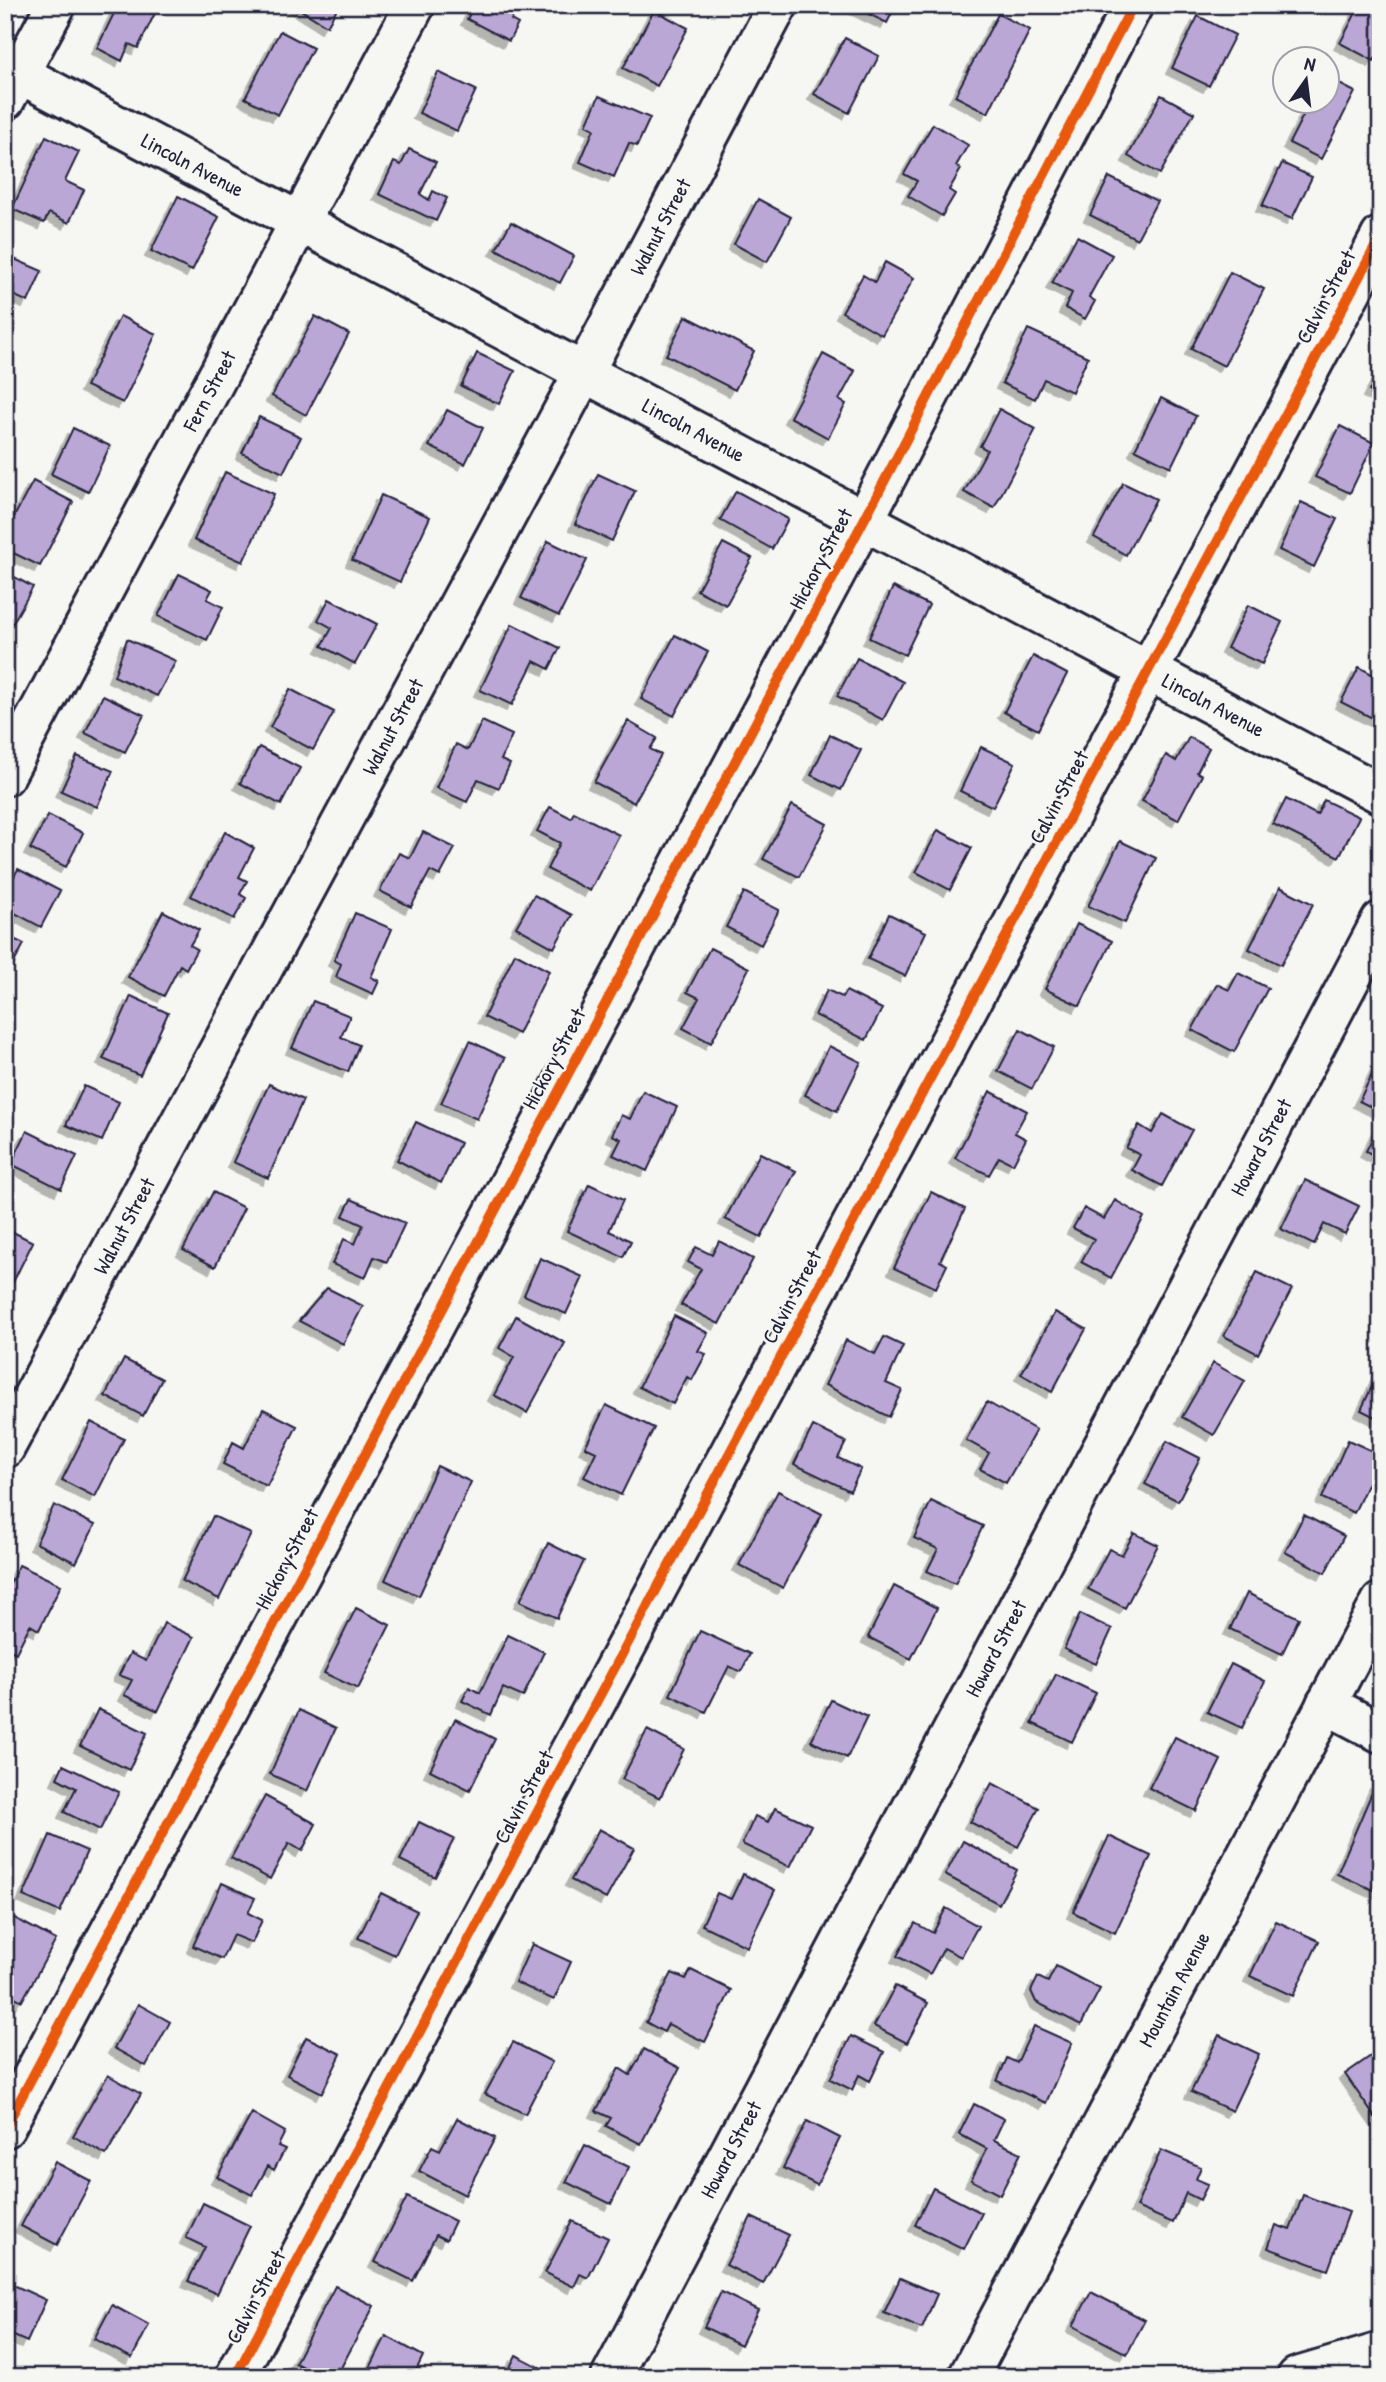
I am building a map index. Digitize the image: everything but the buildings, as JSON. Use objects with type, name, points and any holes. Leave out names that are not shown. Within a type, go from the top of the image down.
[{"type":"street","points":[[10,80],[55,5]]},
{"type":"street","name":"Fern Street","points":[[5,776],[302,222],[415,5]]},
{"type":"street","name":"Walnut Street","points":[[5,1448],[778,5]]},
{"type":"street","name":"Hickory Street","points":[[5,2128],[864,520],[1133,5]]},
{"type":"street","name":"Lincoln Avenue","points":[[10,80],[302,222],[1381,794]]},
{"type":"street","name":"Calvin Street","points":[[235,2377],[1381,236]]},
{"type":"street","name":"Howard Street","points":[[611,2377],[1381,921]]},
{"type":"street","name":"Mountain Avenue","points":[[968,2377],[1381,1602]]},
{"type":"street","points":[[1326,1704],[1381,1733]]},
{"type":"street","points":[[1298,2376],[1381,2352]]},
{"type":"cycle path","points":[[5,2128],[864,520],[1133,5]]},
{"type":"cycle path","points":[[235,2377],[1381,236]]}]
